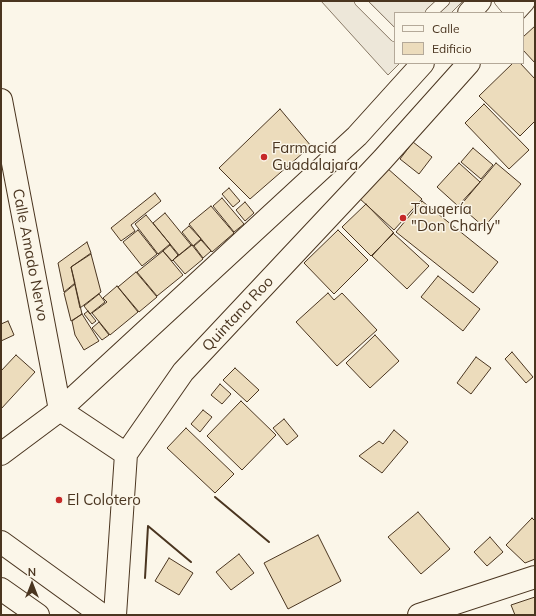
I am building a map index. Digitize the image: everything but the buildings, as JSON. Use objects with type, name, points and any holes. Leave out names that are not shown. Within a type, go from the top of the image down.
[{"type":"street","points":[[470,12],[480,1]]},
{"type":"street","points":[[514,12],[524,1]]},
{"type":"street","points":[[1,454],[60,410],[357,136],[421,64]]},
{"type":"street","name":"Quintana Roo","points":[[126,454],[183,372],[383,159],[468,64]]},
{"type":"street","name":"Calle Amado Nervo","points":[[1,100],[60,410]]},
{"type":"street","points":[[60,410],[126,454],[115,615]]},
{"type":"street","points":[[1,542],[102,615]]},
{"type":"street","points":[[419,615],[535,576]]},
{"type":"street","points":[[1,589],[38,615]]},
{"type":"lane","points":[[360,1],[394,35]]},
{"type":"lane","points":[[433,12],[444,1]]},
{"type":"lane","points":[[500,1],[509,12]]},
{"type":"shaded area","points":[[321,1],[463,1],[452,12],[394,12],[394,64],[399,64],[388,75]]},
{"type":"wall","points":[[215,497],[269,542]]},
{"type":"wall","points":[[145,578],[148,526],[191,562]]},
{"type":"place","name":"Farmacia Guadalajara","points":[[264,157]]},
{"type":"place","name":"Tauqería \"Don Charly\"","points":[[403,218]]},
{"type":"place","name":"El Colotero","points":[[59,500]]}]
